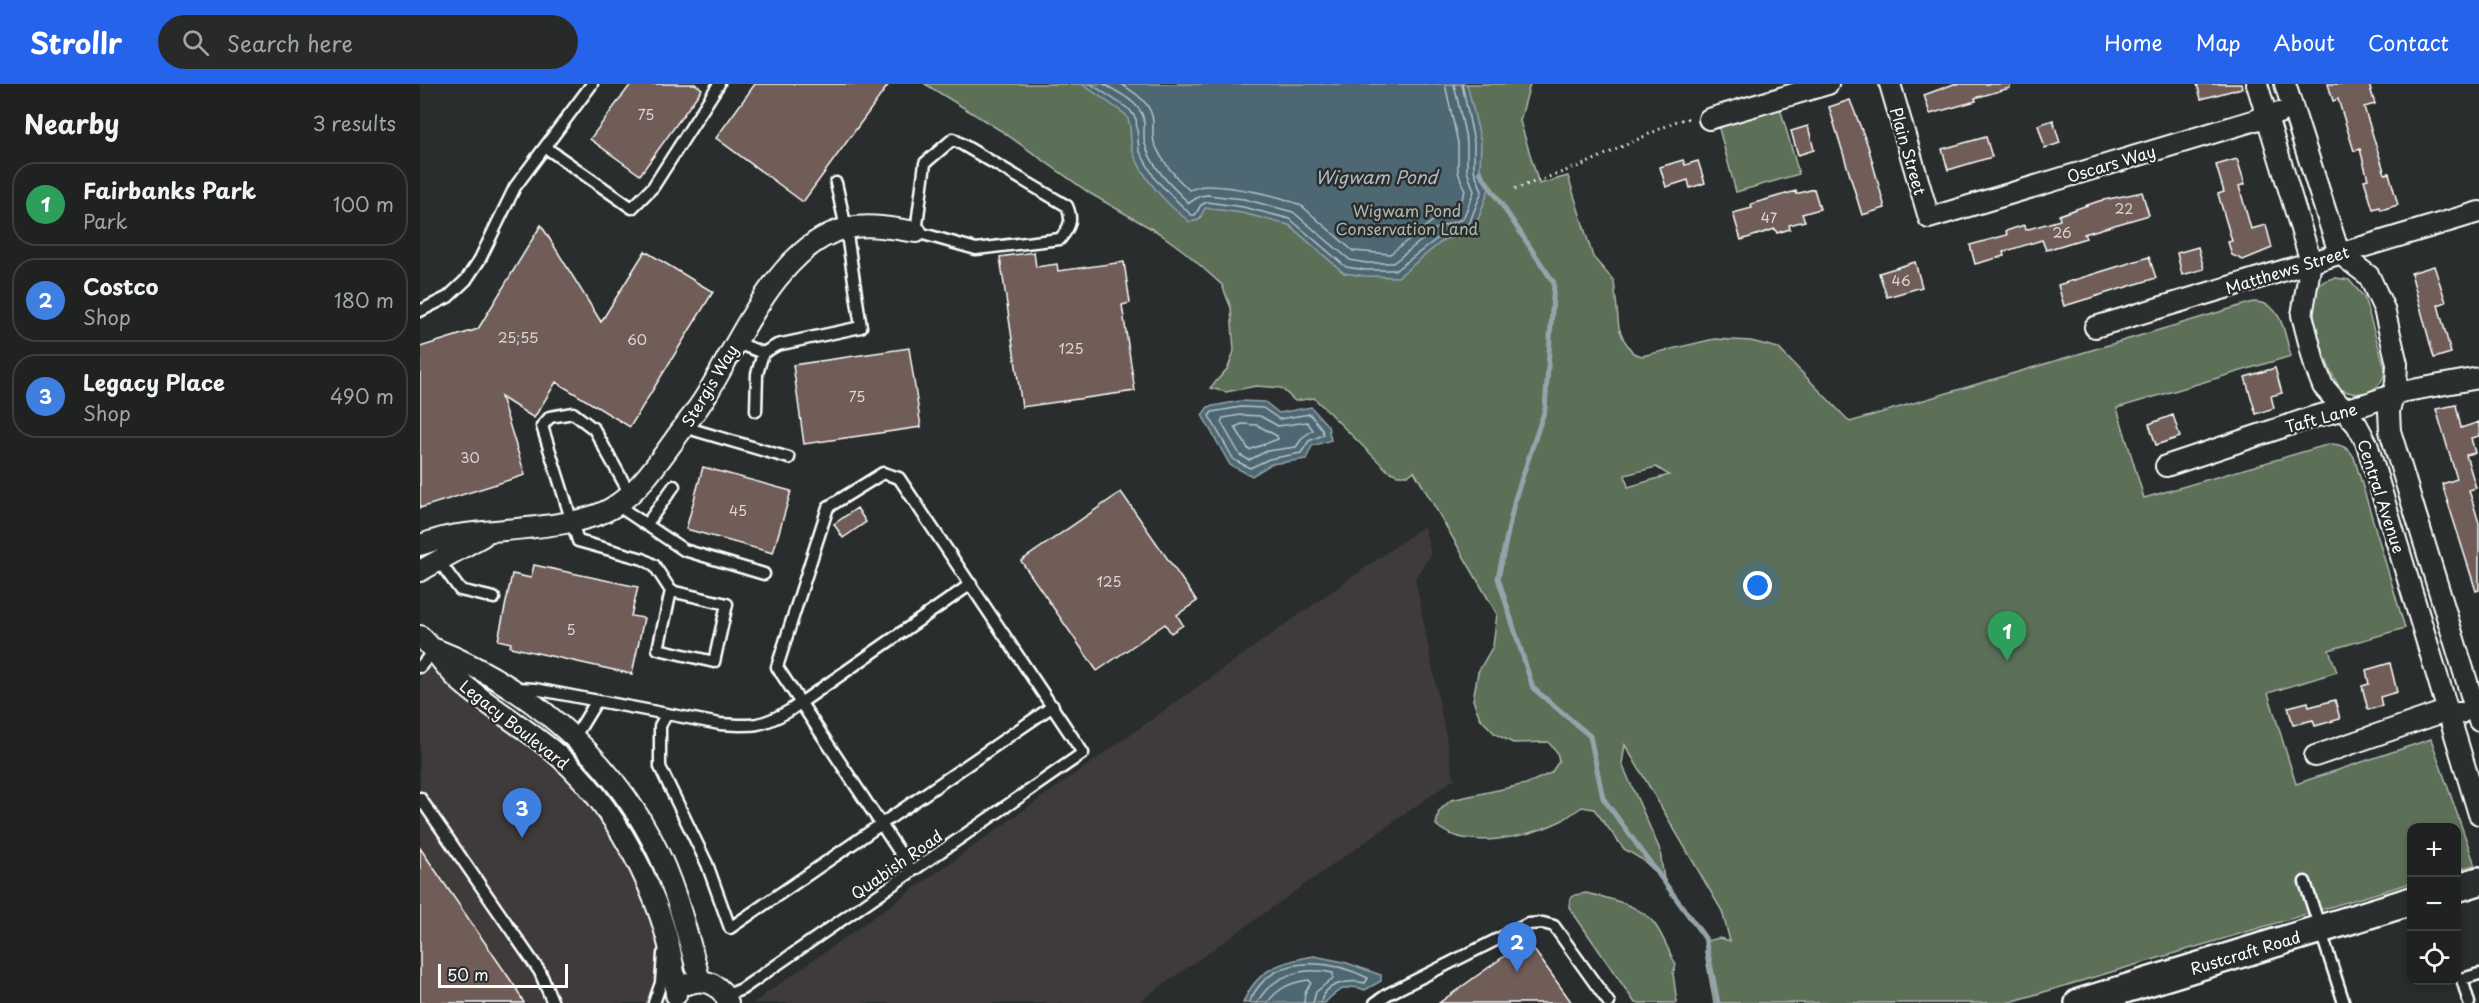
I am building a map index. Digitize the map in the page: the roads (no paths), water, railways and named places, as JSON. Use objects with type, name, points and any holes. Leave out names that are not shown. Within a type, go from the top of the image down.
[{"type":"main road","points":[[2461,887],[2479,881]]},
{"type":"main road","name":"Rustcraft Road","points":[[2079,1003],[2407,903]]},
{"type":"street","points":[[1709,119],[1828,84]]},
{"type":"street","name":"Plain Street","points":[[1890,84],[1929,218]]},
{"type":"street","name":"Central Avenue","points":[[2257,84],[2311,262],[2302,305],[2304,326],[2315,366],[2323,386],[2357,425],[2367,444],[2479,814]]},
{"type":"street","points":[[2285,84],[2339,253]]},
{"type":"street","name":"Oscars Way","points":[[1929,218],[2293,109]]},
{"type":"street","name":"Matthews Street","points":[[2095,327],[2479,212]]},
{"type":"street","name":"Stergis Way","points":[[420,545],[450,536],[573,521],[597,514],[624,499],[658,464],[708,393],[735,342],[767,292],[785,270],[826,236],[846,228],[869,226],[916,232]]},
{"type":"street","name":"Central Avenue","points":[[2339,253],[2370,276],[2379,294],[2396,356],[2397,374],[2389,411],[2390,430],[2478,716]]},
{"type":"street","name":"Taft Lane","points":[[2166,466],[2313,417],[2409,389],[2479,378]]},
{"type":"street","name":"Stergis Way","points":[[420,571],[490,532]]},
{"type":"street","name":"Legacy Boulevard","points":[[427,642],[480,669],[508,688],[574,738],[616,784],[652,839],[673,890],[700,981]]},
{"type":"street","name":"Legacy Boulevard","points":[[427,642],[448,670],[463,684],[540,739],[579,777],[622,834],[642,871],[660,918],[672,958],[674,999]]},
{"type":"street","points":[[2315,756],[2440,713],[2478,716]]},
{"type":"street","points":[[674,999],[686,985],[700,981],[715,985],[727,999]]},
{"type":"lane","points":[[420,311],[448,297],[466,280],[480,259],[515,187],[592,84]]},
{"type":"lane","points":[[545,147],[632,208],[653,188],[720,84]]},
{"type":"lane","points":[[953,139],[1066,206],[1072,218],[1068,230],[1060,239],[976,249],[916,232],[925,163],[953,139]]},
{"type":"lane","points":[[756,411],[757,374],[763,353],[777,345],[861,327],[846,228],[836,183]]},
{"type":"lane","points":[[735,342],[763,353]]},
{"type":"lane","points":[[671,591],[658,649],[714,662],[727,604],[671,591],[654,565],[649,562],[578,541],[542,426],[550,417],[573,413],[594,429],[624,499],[646,525],[684,550],[764,574]]},
{"type":"lane","points":[[684,427],[789,458]]},
{"type":"lane","points":[[666,715],[660,726],[660,767],[703,855],[730,928],[881,824],[1053,706],[899,478],[883,473],[828,507],[777,667],[801,702],[881,824],[912,871]]},
{"type":"lane","points":[[646,525],[674,486]]},
{"type":"lane","points":[[439,561],[460,590],[494,598]]},
{"type":"lane","points":[[508,688],[535,689],[720,724],[750,726],[767,723],[801,702],[970,584]]},
{"type":"lane","points":[[420,667],[427,642]]},
{"type":"lane","points":[[574,738],[596,702]]},
{"type":"lane","name":"Quabish Road","points":[[727,999],[1083,753],[1053,706]]},
{"type":"lane","points":[[420,798],[540,972],[553,1003]]},
{"type":"lane","points":[[2305,882],[2344,1003]]},
{"type":"lane","points":[[654,1003],[664,964],[660,918]]},
{"type":"lane","points":[[1375,1003],[1388,994],[1528,924],[1543,923],[1554,926],[1609,1003]]},
{"type":"lane","points":[[2469,1003],[2462,979],[2479,974]]},
{"type":"water","name":"Wigwam Pond","points":[[1082,84],[1467,84],[1481,142],[1480,169],[1489,189],[1475,228],[1461,236],[1445,239],[1398,277],[1344,273],[1289,225],[1242,213],[1205,208],[1199,220],[1190,222],[1164,199],[1148,180],[1132,149],[1130,126],[1125,114]]},
{"type":"water","points":[[1240,401],[1265,402],[1279,413],[1311,407],[1328,426],[1331,440],[1312,446],[1306,459],[1271,464],[1252,476],[1230,465],[1202,415],[1208,407]]},
{"type":"water","points":[[1314,956],[1344,962],[1381,975],[1381,981],[1365,990],[1354,987],[1343,989],[1325,1003],[1243,1003],[1255,982],[1271,969],[1291,961]]},
{"type":"waterway","points":[[1480,172],[1554,283],[1545,409],[1515,499],[1498,578],[1533,688],[1590,736],[1603,798],[1705,938],[1718,1003]]},
{"type":"place","name":"Fairbanks Park","points":[[2007,661]]},
{"type":"place","name":"Legacy Place","points":[[522,838]]},
{"type":"place","name":"Costco","points":[[1517,972]]},
{"type":"park label","name":"Wigwam Pond Conservation Land","points":[[1407,219]]}]
